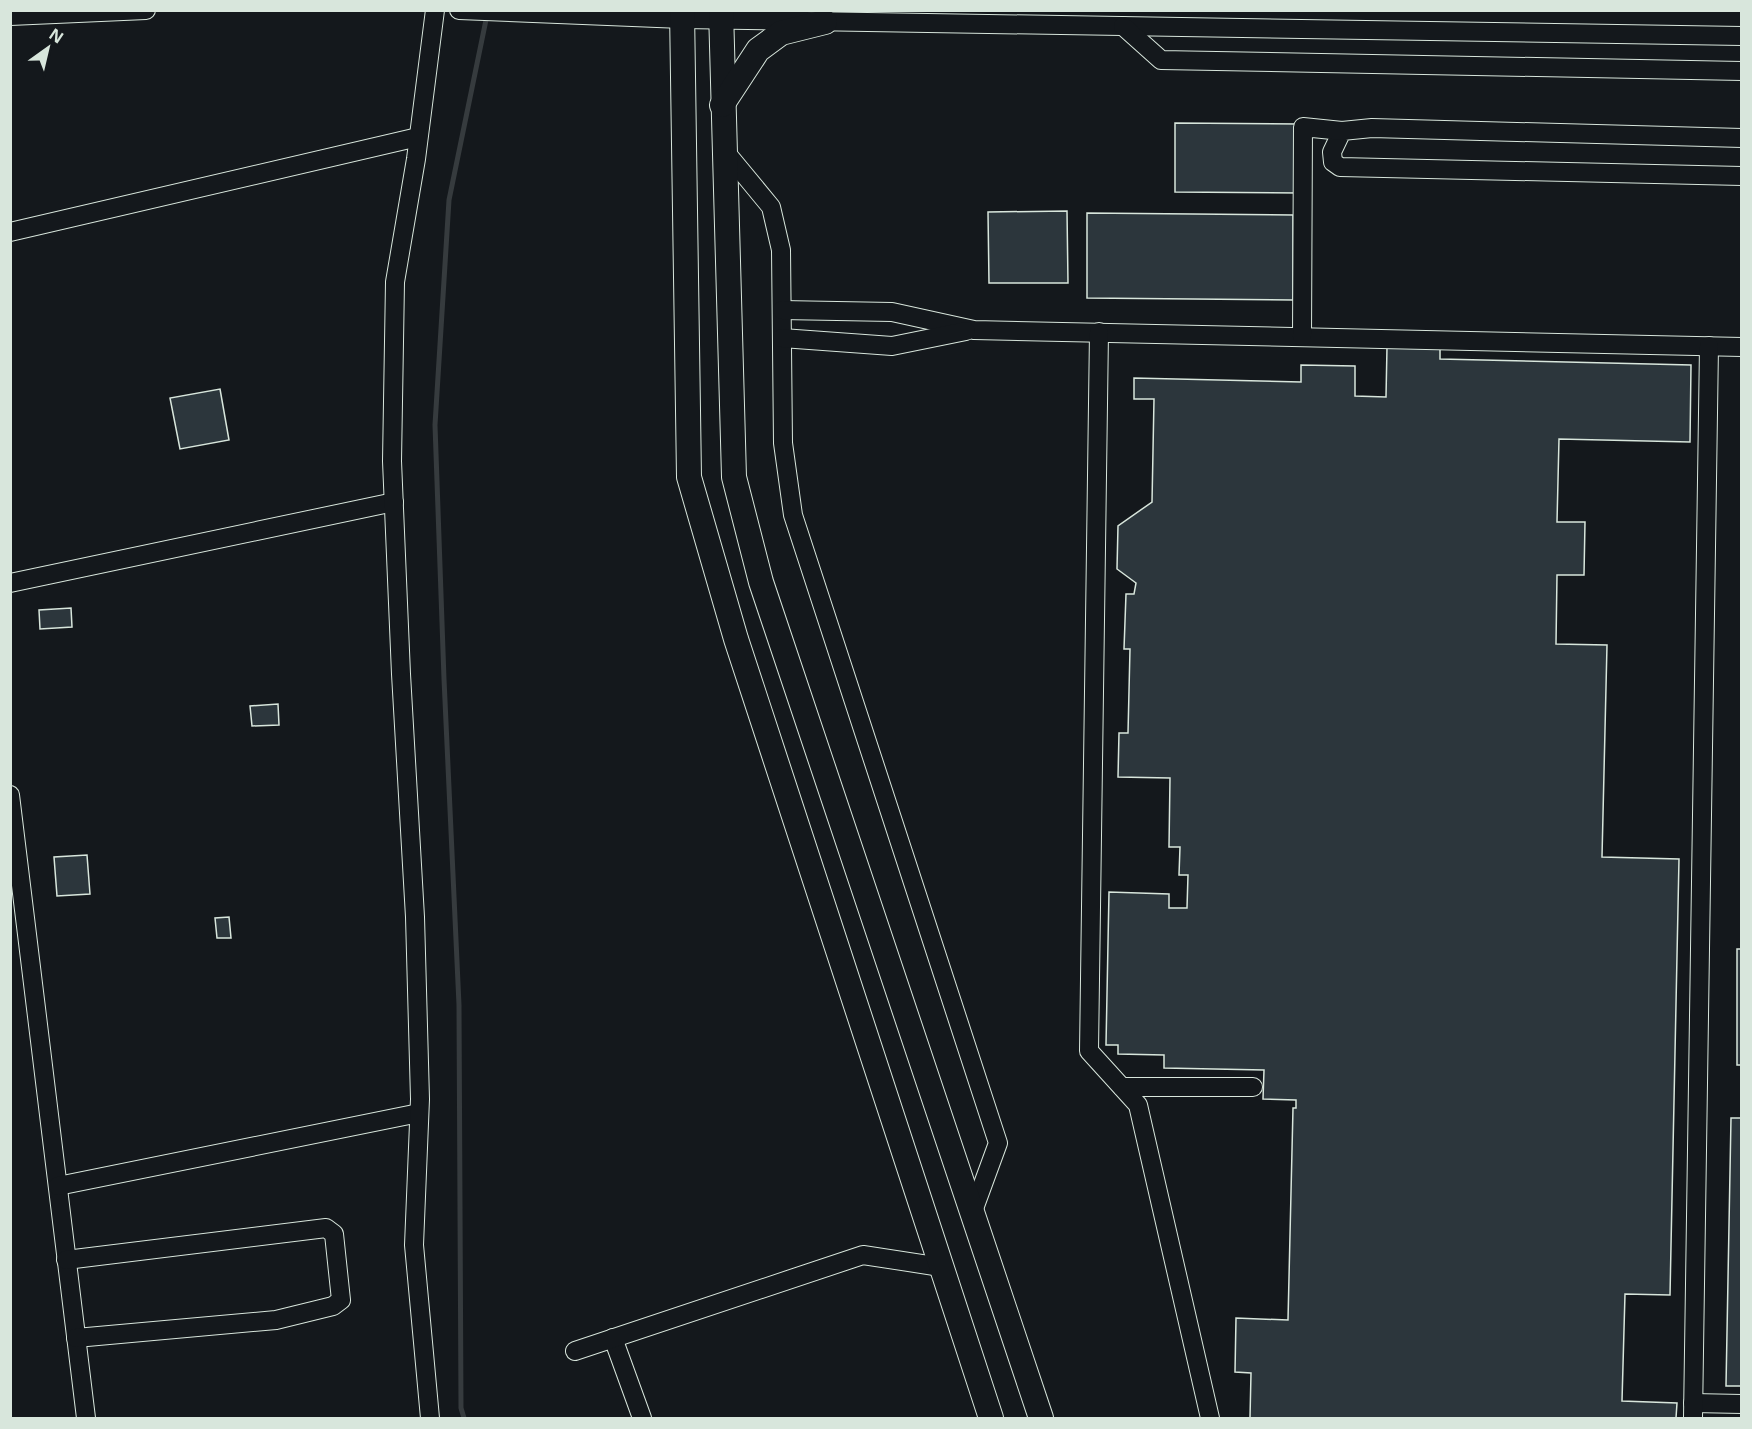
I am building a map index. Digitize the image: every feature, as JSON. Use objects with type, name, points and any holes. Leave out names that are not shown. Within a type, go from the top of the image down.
[{"type":"main road","points":[[682,15],[689,477],[736,639],[991,1419]]},
{"type":"main road","points":[[721,15],[734,477],[760,582],[1041,1419]]},
{"type":"main road","points":[[722,105],[758,50],[781,33],[825,22]]},
{"type":"street","points":[[10,16],[147,10]]},
{"type":"street","points":[[430,1419],[414,1245],[420,1113],[415,917],[392,460],[395,282],[435,10]]},
{"type":"street","points":[[459,10],[721,15],[825,22],[1742,36]]},
{"type":"street","points":[[1123,26],[1161,60],[1742,71]]},
{"type":"street","points":[[1302,337],[1303,127],[1342,131],[1372,128],[1742,138]]},
{"type":"street","points":[[1342,131],[1332,152],[1333,162],[1340,168],[1742,176]]},
{"type":"street","points":[[10,232],[418,137]]},
{"type":"street","points":[[724,150],[771,207],[781,250],[783,442],[793,515],[998,1143],[972,1214]]},
{"type":"street","points":[[782,310],[892,312],[974,330],[1742,346]]},
{"type":"street","points":[[782,338],[892,346],[974,330]]},
{"type":"street","points":[[1099,332],[1089,1051],[1138,1105],[1210,1419]]},
{"type":"street","points":[[1709,346],[1693,1411],[1742,1404]]},
{"type":"street","points":[[10,583],[394,501]]},
{"type":"street","points":[[10,795],[13,841],[86,1419]]},
{"type":"street","points":[[1122,1087],[1253,1087]]},
{"type":"street","points":[[58,1186],[420,1113]]},
{"type":"street","points":[[66,1260],[326,1228],[334,1234],[341,1287],[341,1300],[333,1306],[276,1320],[76,1338]]},
{"type":"street","points":[[575,1350],[863,1256],[941,1267]]},
{"type":"street","points":[[613,1338],[642,1419]]},
{"type":"building","points":[[1175,123],[1299,124],[1299,193],[1175,192]]},
{"type":"building","points":[[1067,211],[1068,283],[989,283],[988,212]]},
{"type":"building","points":[[1087,213],[1293,215],[1293,300],[1087,298]]},
{"type":"building","points":[[1387,347],[1440,348],[1440,359],[1691,365],[1690,442],[1559,439],[1557,522],[1585,522],[1584,575],[1557,575],[1556,644],[1607,645],[1602,857],[1679,859],[1670,1295],[1625,1294],[1622,1401],[1677,1403],[1676,1418],[1250,1418],[1251,1373],[1235,1372],[1236,1318],[1288,1320],[1293,1108],[1296,1108],[1296,1100],[1263,1099],[1264,1070],[1164,1068],[1164,1055],[1118,1054],[1118,1045],[1106,1045],[1109,892],[1169,894],[1169,908],[1187,908],[1188,875],[1179,875],[1180,847],[1169,847],[1170,778],[1118,777],[1119,733],[1128,733],[1130,649],[1124,649],[1126,594],[1134,594],[1136,583],[1117,569],[1118,526],[1152,502],[1154,399],[1134,399],[1134,378],[1301,382],[1301,365],[1355,366],[1355,396],[1386,397]]},
{"type":"building","points":[[220,389],[229,440],[180,449],[170,398]]},
{"type":"building","points":[[71,608],[72,627],[40,629],[39,610]]},
{"type":"building","points":[[278,704],[279,725],[252,726],[250,706]]},
{"type":"building","points":[[87,855],[90,894],[57,896],[54,857]]},
{"type":"building","points":[[229,917],[231,938],[217,938],[215,918]]},
{"type":"building","points":[[1737,949],[1742,949],[1742,1065],[1737,1065]]},
{"type":"building","points":[[1731,1118],[1742,1118],[1742,1386],[1726,1386]]},
{"type":"waterway","points":[[464,1418],[461,1408],[459,1005],[435,425],[449,200],[487,15]]}]
